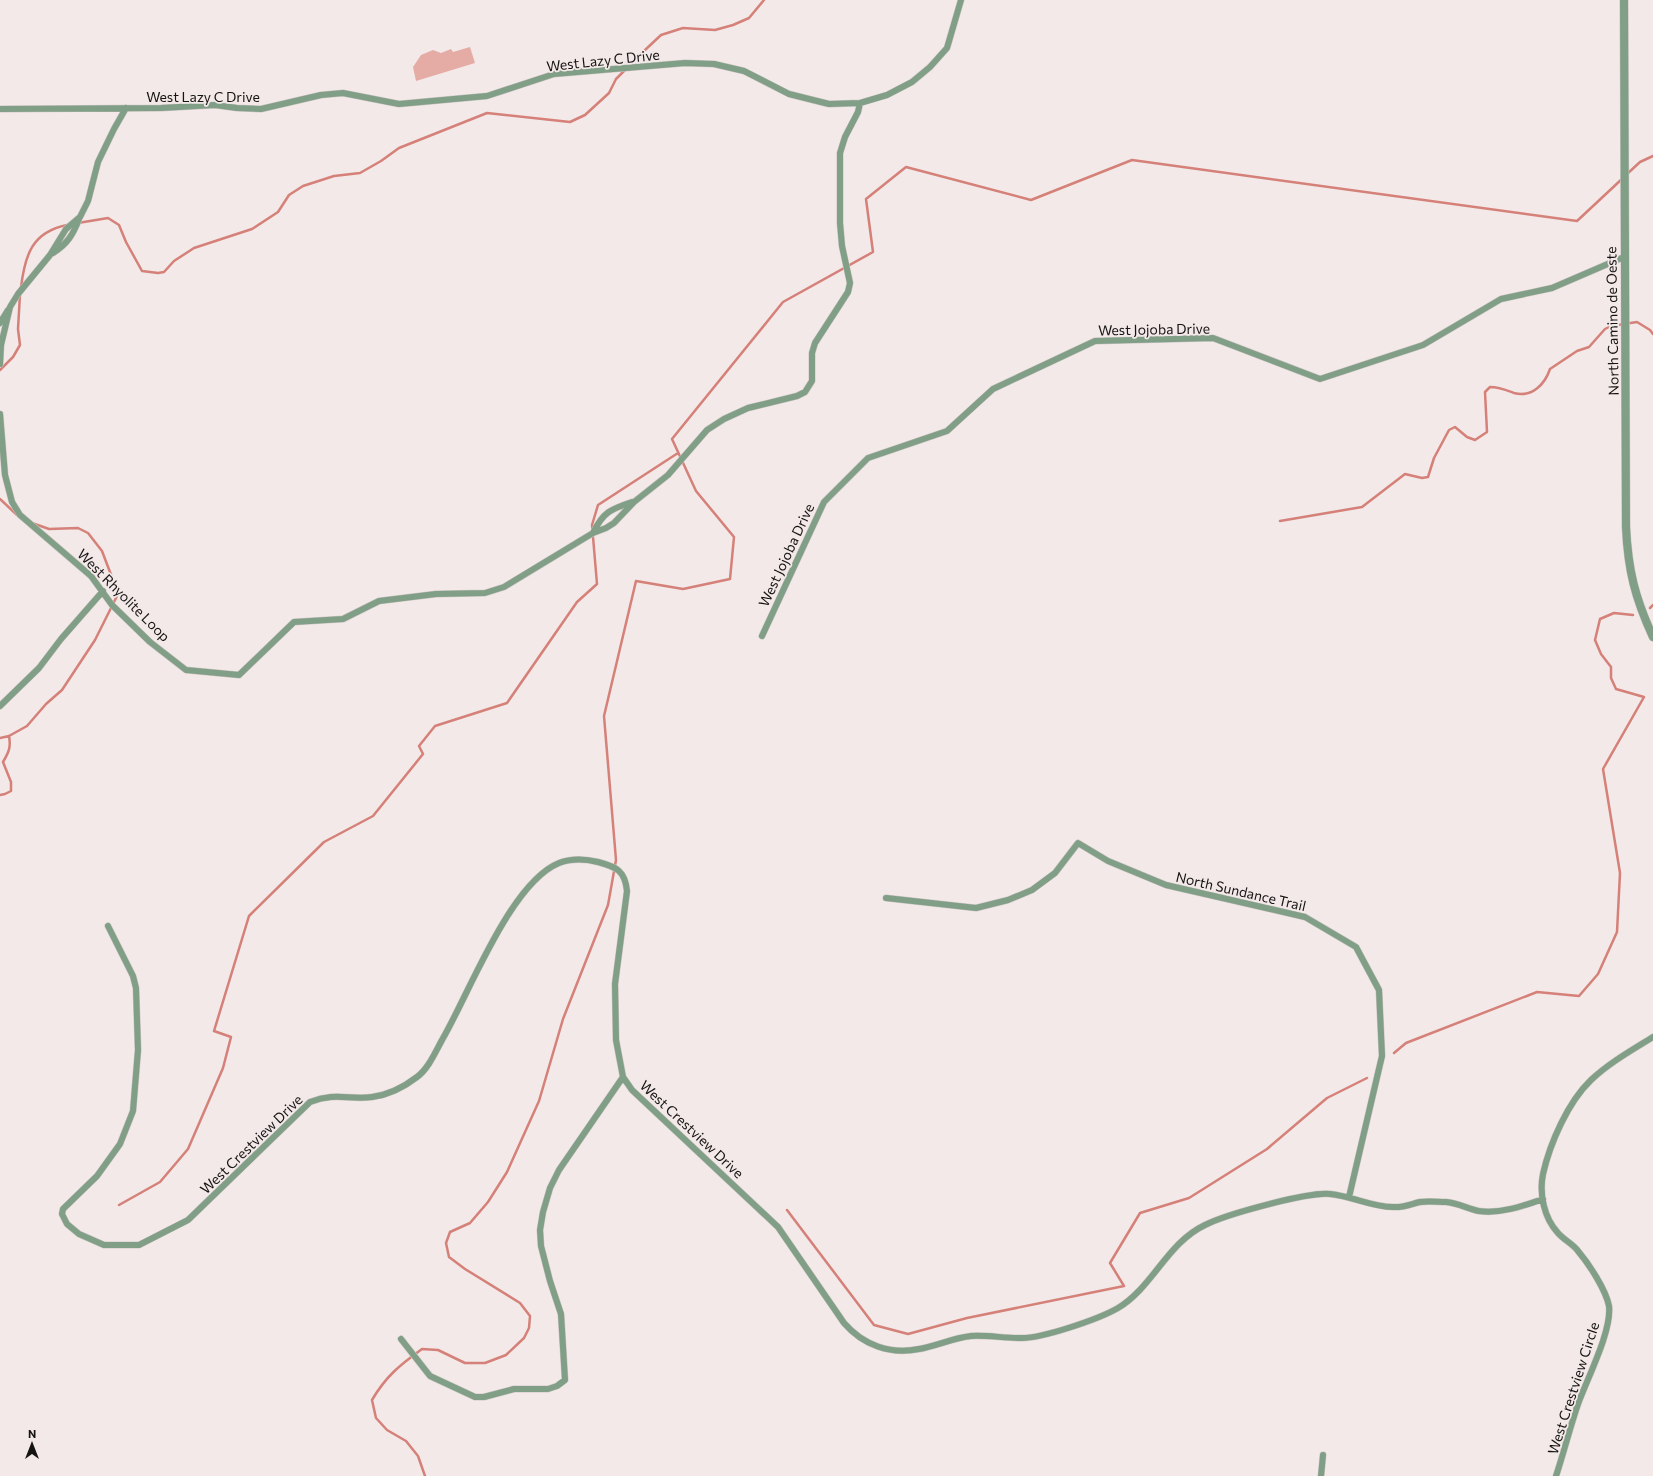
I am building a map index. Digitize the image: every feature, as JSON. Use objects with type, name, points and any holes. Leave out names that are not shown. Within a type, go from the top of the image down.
[{"type":"street","name":"West Lazy C Drive","points":[[0,109],[126,108],[214,105],[261,109],[321,95],[343,93],[399,104],[487,96],[554,74],[685,63],[714,64],[744,71],[789,94],[829,104],[860,103],[887,95],[912,82],[930,67],[947,48],[960,0]]},
{"type":"street","name":"North Camino de Oeste","points":[[1624,0],[1626,527],[1628,560],[1635,593],[1653,637]]},
{"type":"street","name":"West Rhyolite Loop","points":[[0,414],[5,475],[12,502],[20,515],[91,576],[118,610],[150,642],[186,670],[239,675],[294,622],[343,619],[379,601],[436,594],[485,592],[504,587],[593,533],[614,523],[634,502],[660,483],[707,430],[724,419],[748,408],[797,396],[805,392],[809,387],[812,381],[812,353],[815,343],[848,292],[850,283],[842,246],[840,223],[840,153],[845,137],[858,112],[860,103]]},
{"type":"street","points":[[50,255],[66,245],[72,236],[88,201],[98,162],[114,128],[126,108]]},
{"type":"street","points":[[0,323],[18,294],[50,255],[66,229],[80,217]]},
{"type":"street","name":"West Jojoba Drive","points":[[762,636],[824,502],[868,458],[947,431],[993,389],[1095,341],[1213,338],[1320,379],[1424,345],[1501,299],[1552,288],[1624,257]]},
{"type":"street","points":[[0,364],[1,345],[10,307]]},
{"type":"street","name":"West Rhyolite Loop","points":[[593,533],[602,516],[610,510],[634,502]]},
{"type":"street","points":[[0,706],[39,668],[61,639],[103,591]]},
{"type":"street","name":"North Sundance Trail","points":[[886,898],[976,908],[1008,900],[1032,890],[1055,873],[1078,843],[1108,862],[1166,885],[1305,916],[1356,947],[1379,990],[1382,1056],[1349,1196]]},
{"type":"street","name":"West Crestview Drive","points":[[108,926],[133,976],[136,988],[138,1050],[133,1111],[120,1144],[97,1176],[63,1209],[62,1214],[67,1224],[79,1234],[104,1245],[139,1245],[188,1220],[310,1102],[324,1097],[372,1097],[393,1091],[418,1077],[432,1059],[449,1029],[489,948],[513,908],[542,873],[559,863],[571,860],[588,860],[610,865],[622,872],[626,879],[628,891],[615,984],[616,1040],[623,1077],[632,1090],[778,1227],[844,1323],[854,1335],[867,1343],[881,1348],[918,1350],[963,1337],[982,1335],[1021,1338],[1044,1334],[1104,1314],[1118,1308],[1139,1292],[1171,1251],[1187,1236],[1204,1225],[1263,1207],[1314,1195],[1329,1194],[1349,1196],[1379,1206],[1395,1208],[1421,1202],[1450,1202],[1480,1211],[1499,1211],[1520,1207],[1542,1199]]},
{"type":"street","name":"West Crestview Circle","points":[[1556,1476],[1578,1405],[1606,1331],[1609,1307],[1606,1294],[1578,1250],[1558,1233],[1545,1213],[1542,1199],[1543,1175],[1551,1149],[1569,1108],[1590,1081],[1621,1057],[1653,1037]]},
{"type":"street","points":[[401,1339],[430,1376],[475,1397],[484,1397],[514,1389],[548,1389],[558,1386],[565,1380],[561,1314],[550,1281],[541,1246],[540,1230],[543,1212],[550,1188],[559,1170],[623,1077]]},
{"type":"street","points":[[1321,1476],[1323,1455]]},
{"type":"shaded area","points":[[470,47],[475,63],[416,81],[413,67],[421,55],[433,50],[441,53],[451,49],[453,52]]},
{"type":"waterway","points":[[628,66],[661,35],[683,28],[715,30],[733,25],[749,18],[764,0]]},
{"type":"waterway","points":[[78,223],[108,218],[119,225],[126,242],[142,271],[158,273],[164,272],[174,261],[194,248],[252,229],[278,212],[289,195],[303,186],[334,176],[360,173],[381,161],[399,148],[487,113],[570,122],[585,115],[609,93],[616,79],[625,70]]},
{"type":"waterway","points":[[1626,175],[1640,162],[1653,156]]},
{"type":"waterway","points":[[425,1476],[418,1456],[406,1441],[387,1430],[376,1418],[372,1400],[388,1378],[407,1360],[422,1349],[438,1350],[465,1363],[485,1363],[506,1355],[524,1338],[529,1328],[530,1316],[520,1303],[465,1269],[449,1257],[446,1243],[450,1232],[470,1223],[488,1202],[507,1172],[539,1101],[563,1019],[608,905],[616,860],[604,716],[636,581],[683,589],[730,579],[734,537],[696,491],[672,439],[783,302],[873,252],[866,199],[906,167],[1031,200],[1132,160],[1577,221],[1623,178]]},
{"type":"waterway","points":[[21,287],[25,265],[32,247],[38,239],[46,233],[55,228],[67,225]]},
{"type":"waterway","points":[[0,370],[13,357],[20,345],[18,329],[20,294]]},
{"type":"waterway","points":[[1280,521],[1362,507],[1405,474],[1422,478],[1428,477],[1434,458],[1449,430],[1455,427],[1467,437],[1475,440],[1487,432],[1485,392],[1490,387],[1521,394],[1532,392],[1545,380],[1550,369],[1577,351],[1589,347],[1605,329],[1611,326],[1637,322],[1650,330],[1653,334]]},
{"type":"waterway","points":[[119,1205],[160,1182],[188,1149],[223,1068],[231,1037],[214,1031],[249,916],[324,842],[373,816],[423,754],[419,746],[435,726],[507,703],[577,602],[597,584],[592,525],[598,505],[678,453]]},
{"type":"waterway","points":[[0,499],[17,515]]},
{"type":"waterway","points":[[0,738],[9,736],[27,726],[46,704],[62,690],[95,640],[117,596],[113,580],[102,551],[88,533],[78,528],[49,529],[32,523]]},
{"type":"waterway","points":[[1650,608],[1653,605]]},
{"type":"waterway","points":[[1394,1053],[1406,1043],[1537,992],[1579,996],[1598,974],[1617,932],[1620,873],[1603,769],[1644,697],[1616,689],[1611,678],[1611,667],[1601,654],[1595,640],[1600,619],[1614,613],[1633,615]]},
{"type":"waterway","points":[[0,795],[11,791],[11,782],[3,762],[9,749],[9,736]]},
{"type":"waterway","points":[[787,1210],[874,1325],[908,1334],[967,1318],[1124,1286],[1110,1263],[1140,1213],[1189,1198],[1267,1149],[1327,1098],[1367,1078]]}]
